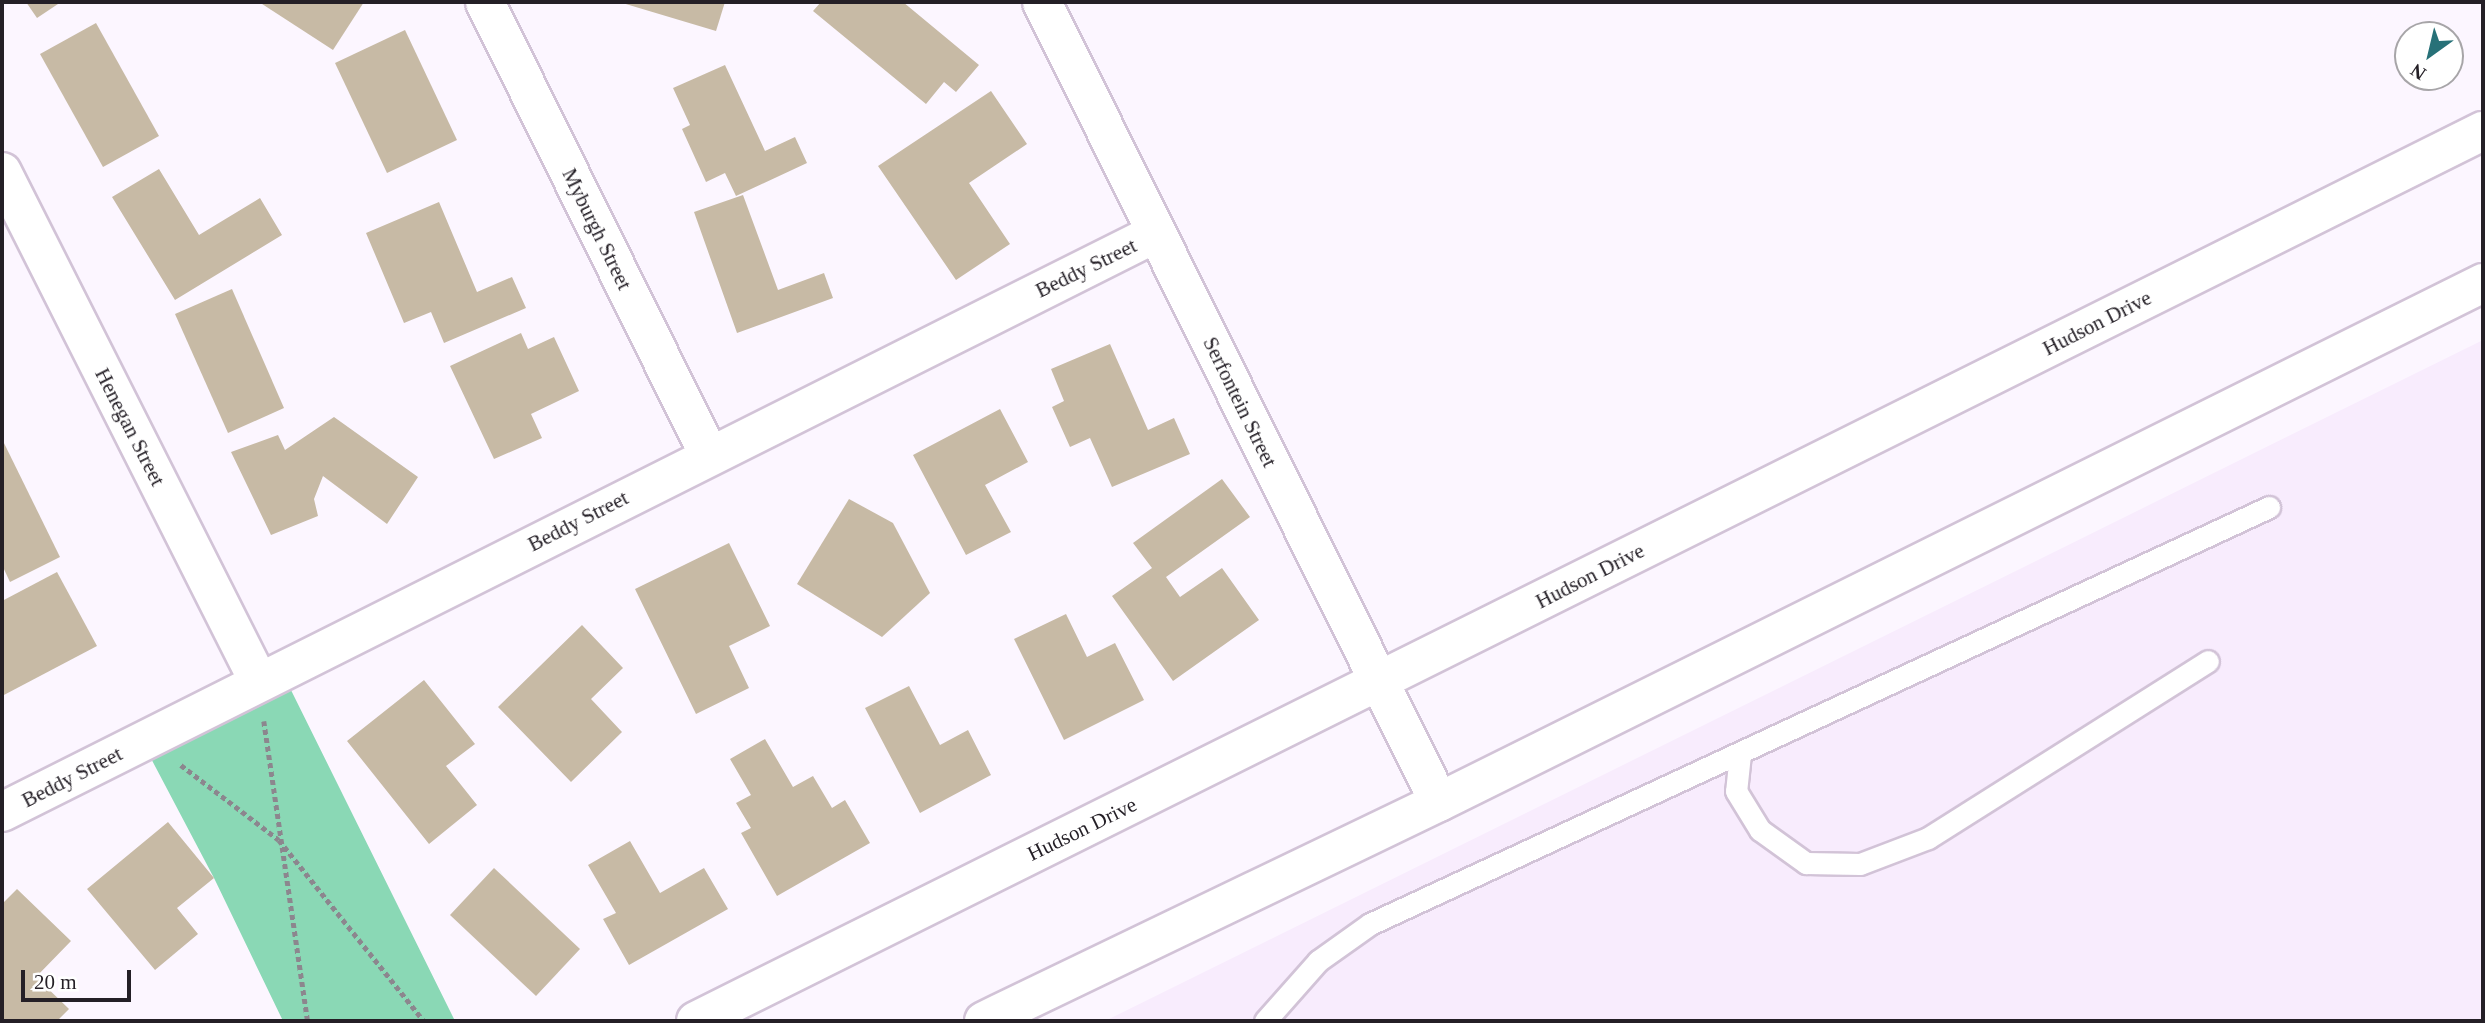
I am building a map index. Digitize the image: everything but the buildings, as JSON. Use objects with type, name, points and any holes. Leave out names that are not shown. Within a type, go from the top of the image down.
[{"type":"street","name":"Myburgh Street","points":[[485,2],[709,455]]},
{"type":"street","name":"Serfontein Street","points":[[1042,2],[1439,802]]},
{"type":"street","name":"Hudson Drive","points":[[696,1021],[2483,131]]},
{"type":"street","name":"Henegan Street","points":[[2,172],[259,682]]},
{"type":"street","name":"Beddy Street","points":[[2,812],[1156,233]]},
{"type":"street","points":[[984,1021],[1439,802],[2483,283]]},
{"type":"lane","points":[[1265,1021],[1318,961],[1370,924],[2269,507]]},
{"type":"lane","points":[[1740,754],[1736,792],[1760,830],[1806,863],[1860,864],[1928,838],[2208,661]]},
{"type":"path","points":[[259,682],[279,840],[307,1021]]},
{"type":"path","points":[[146,739],[279,840],[424,1021]]},
{"type":"shaded area","points":[[2483,340],[2483,1021],[1105,1021]]},
{"type":"green space","points":[[286,680],[455,1021],[283,1021],[214,878],[146,749]]}]
